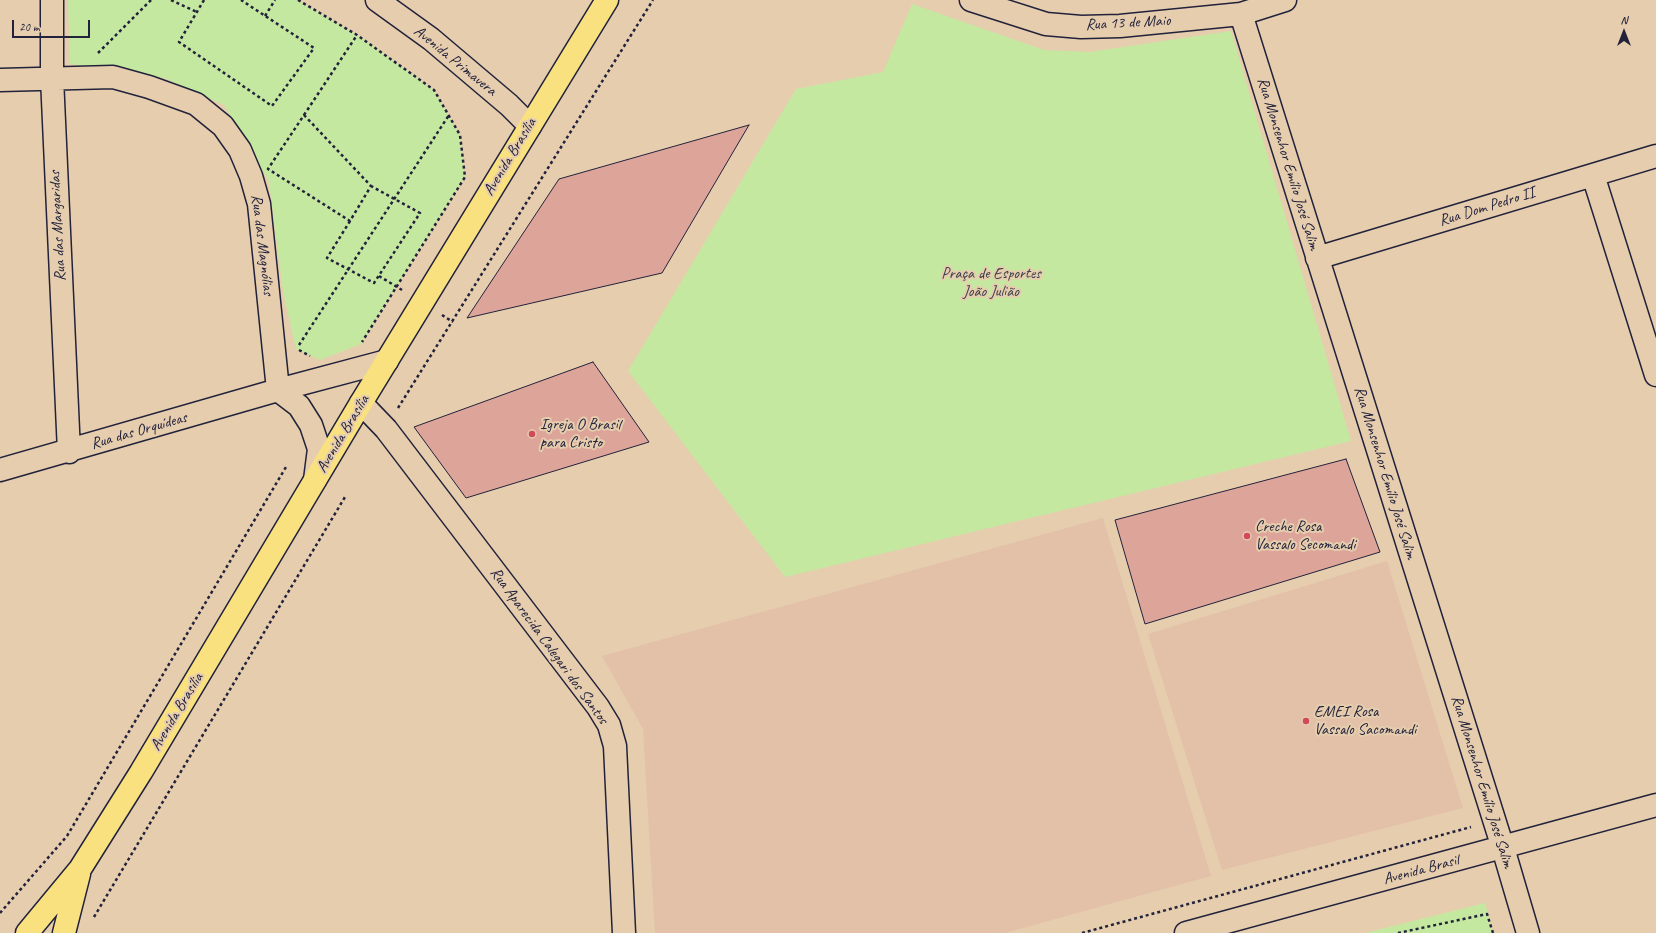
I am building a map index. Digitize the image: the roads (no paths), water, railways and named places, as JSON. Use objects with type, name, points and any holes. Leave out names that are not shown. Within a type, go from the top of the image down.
[{"type":"main road","name":"Avenida Brasília","points":[[27,933],[80,869],[141,772],[361,403],[606,0]]},
{"type":"main road","name":"Avenida Brasília","points":[[64,933],[80,869]]},
{"type":"street","name":"Rua das Margaridas","points":[[52,0],[52,78],[69,452]]},
{"type":"street","name":"Avenida Primavera","points":[[377,0],[431,39],[509,105],[530,126]]},
{"type":"street","name":"Rua 13 de Maio","points":[[971,0],[1046,24],[1081,27],[1120,26],[1241,14],[1285,0]]},
{"type":"street","name":"Rua Monsenhor Emílio José Salim","points":[[1241,14],[1503,848],[1528,933]]},
{"type":"street","name":"Rua das Magnólias","points":[[0,80],[113,77],[196,104],[223,126],[240,150],[251,176],[259,204],[278,390]]},
{"type":"street","name":"Rua Dom Pedro II","points":[[1318,258],[1656,156]]},
{"type":"street","points":[[1593,176],[1656,375]]},
{"type":"street","name":"Rua das Orquídeas","points":[[0,470],[69,452],[278,390],[387,361]]},
{"type":"street","points":[[278,390],[299,406],[311,426],[319,449],[315,480]]},
{"type":"street","name":"Rua Aparecida Calegari dos Santos","points":[[361,403],[386,429],[594,701],[609,725],[615,746],[624,933]]},
{"type":"street","name":"Avenida Brasil","points":[[1186,933],[1503,848],[1656,805]]},
{"type":"place","name":"Igreja O Brasil para Cristo","points":[[532,434]]},
{"type":"place","name":"Creche Rosa Vassalo Secomandi","points":[[1247,536]]},
{"type":"place","name":"EMEI Rosa Vassalo Sacomandi","points":[[1306,721]]},
{"type":"park label","name":"Praça de Esportes João Julião","points":[[991,283]]}]
